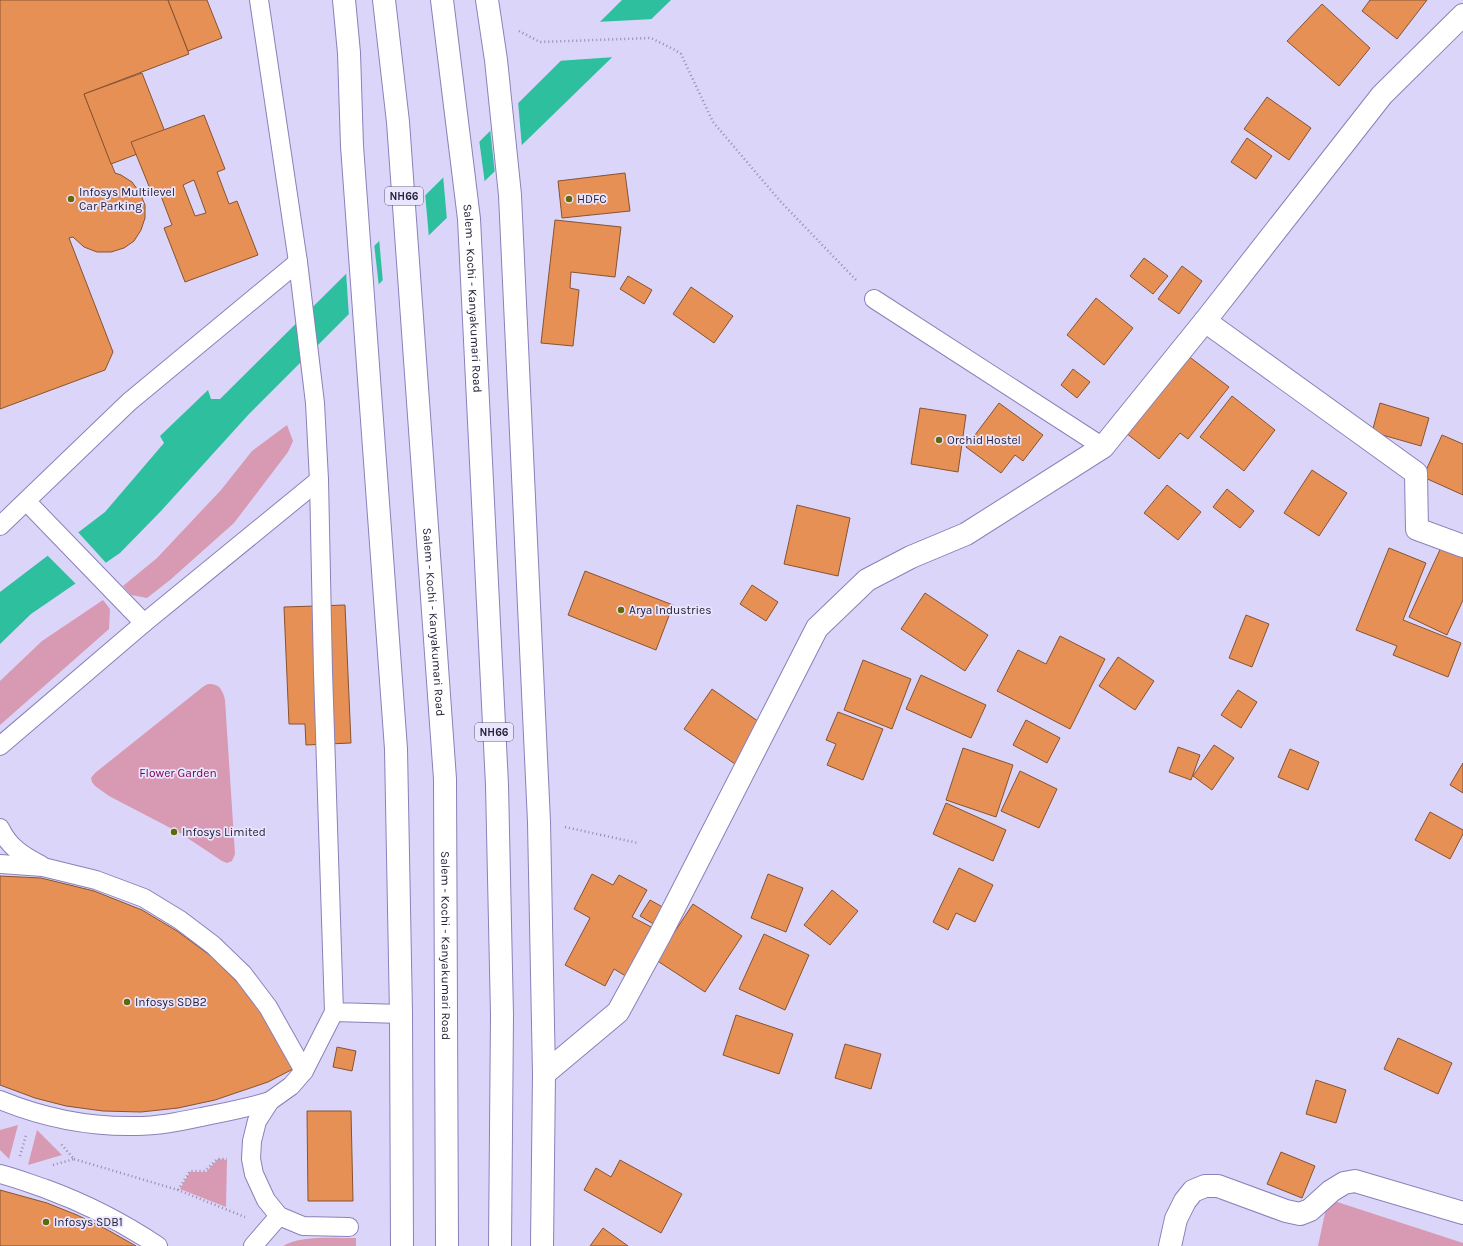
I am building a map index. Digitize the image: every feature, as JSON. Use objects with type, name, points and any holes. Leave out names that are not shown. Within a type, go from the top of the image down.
[{"type":"main road","points":[[344,0],[349,53],[352,146],[396,750],[401,1014],[402,1246]]},
{"type":"main road","name":"Salem - Kochi - Kanyakumari Road","points":[[384,0],[398,122],[445,779],[447,1246]]},
{"type":"main road","name":"Salem - Kochi - Kanyakumari Road","points":[[442,0],[469,219],[497,785],[502,1015],[500,1246]]},
{"type":"main road","points":[[487,0],[496,60],[510,195],[539,822],[544,1074],[542,1246]]},
{"type":"main road","points":[[544,1074],[618,1012],[660,935],[817,628],[867,580],[911,557],[966,534],[1103,447],[1382,95],[1463,16]]},
{"type":"main road","points":[[1204,321],[1416,473],[1417,529],[1463,546]]},
{"type":"main road","points":[[1170,1246],[1176,1219],[1185,1201],[1193,1191],[1205,1186],[1218,1186],[1286,1211],[1300,1214],[1310,1210],[1331,1191],[1344,1183],[1355,1181],[1463,1213]]},
{"type":"lane","points":[[0,1100],[32,1112],[62,1120],[99,1125],[137,1126],[174,1123],[243,1109],[270,1101],[291,1086],[304,1071],[334,1012],[323,672],[319,480],[315,403],[298,262],[259,0]]},
{"type":"lane","points":[[0,526],[129,402],[298,262]]},
{"type":"lane","points":[[874,299],[1103,447]]},
{"type":"lane","points":[[0,746],[144,624],[319,480]]},
{"type":"lane","points":[[26,502],[144,624]]},
{"type":"lane","points":[[0,828],[4,837],[23,856],[43,867]]},
{"type":"lane","points":[[0,864],[43,867],[96,880],[144,898],[180,920],[213,945],[243,974],[268,1007],[304,1071]]},
{"type":"lane","points":[[334,1012],[401,1014]]},
{"type":"lane","points":[[270,1101],[257,1122],[252,1141],[251,1159],[254,1174],[274,1221]]},
{"type":"lane","points":[[7,1176],[70,1198],[95,1209],[119,1221],[158,1246]]},
{"type":"lane","points":[[274,1221],[303,1226],[349,1227]]},
{"type":"lane","points":[[253,1246],[274,1221]]},
{"type":"path","points":[[515,29],[540,42],[650,38],[681,54],[713,122],[781,202],[874,299]]},
{"type":"path","points":[[539,822],[638,843]]},
{"type":"path","points":[[7,1176],[32,1112],[74,1158],[274,1221]]},
{"type":"path","points":[[7,1176],[74,1158]]},
{"type":"path","points":[[178,1190],[190,1171],[205,1171],[217,1158],[251,1159]]},
{"type":"green space","points":[[287,425],[293,441],[288,452],[234,523],[170,580],[147,598],[131,595],[123,586],[157,558],[221,490],[252,451]]},
{"type":"green space","points":[[103,600],[110,609],[109,629],[0,725],[0,681],[42,641]]},
{"type":"green space","name":"Flower Garden","points":[[208,684],[218,686],[223,693],[225,700],[235,854],[232,861],[227,863],[180,833],[109,796],[95,786],[91,778],[95,773]]},
{"type":"green space","points":[[18,1125],[9,1159],[0,1150],[0,1130]]},
{"type":"green space","points":[[37,1130],[62,1155],[28,1165]]},
{"type":"green space","points":[[218,1159],[227,1160],[226,1207],[180,1189],[190,1172],[206,1172]]},
{"type":"green space","points":[[1328,1199],[1463,1243],[1463,1246],[1318,1246]]},
{"type":"green space","points":[[356,1238],[356,1246],[283,1246],[290,1242],[308,1239]]},
{"type":"shaded area","points":[[622,0],[671,0],[386,277],[249,414],[161,511],[120,553],[31,614],[0,644],[0,592],[105,512],[164,443],[160,436],[208,390],[211,399],[220,399]]},
{"type":"pier","points":[[654,19],[615,57],[557,61],[596,22]]},
{"type":"pier","points":[[518,101],[522,148],[495,174],[490,128]]},
{"type":"pier","points":[[479,139],[485,184],[447,220],[443,175]]},
{"type":"pier","points":[[425,193],[429,238],[383,283],[379,238]]},
{"type":"pier","points":[[374,243],[379,287],[349,317],[346,271]]},
{"type":"pier","points":[[77,531],[107,564],[77,585],[46,554]]},
{"type":"building","name":"Infosys Multilevel Car Parking","points":[[0,0],[168,0],[189,54],[84,94],[115,173],[132,182],[140,193],[145,205],[145,218],[141,230],[134,241],[124,248],[111,252],[97,252],[84,247],[73,237],[69,238],[113,352],[105,370],[0,409]]},
{"type":"building","points":[[168,0],[207,0],[222,38],[188,51]]},
{"type":"building","points":[[1370,0],[1427,0],[1397,39],[1362,11]]},
{"type":"building","points":[[1322,4],[1370,48],[1339,86],[1287,41]]},
{"type":"building","points":[[142,73],[169,142],[111,164],[84,94]]},
{"type":"building","points":[[1267,97],[1311,128],[1289,160],[1244,129]]},
{"type":"building","points":[[204,115],[225,169],[217,172],[229,204],[237,201],[258,255],[185,282],[164,228],[172,225],[160,193],[153,196],[131,142]],"holes":[[[194,180],[206,213],[195,216],[183,185]]]},
{"type":"building","points":[[1247,138],[1272,156],[1256,179],[1231,162]]},
{"type":"building","points":[[625,173],[630,211],[562,218],[558,181]]},
{"type":"building","points":[[555,220],[621,227],[615,277],[571,272],[570,288],[579,290],[573,346],[541,343]]},
{"type":"building","points":[[1144,258],[1168,276],[1153,294],[1130,276]]},
{"type":"building","points":[[1182,266],[1202,281],[1179,314],[1158,299]]},
{"type":"building","points":[[628,276],[652,290],[644,304],[620,289]]},
{"type":"building","points":[[691,287],[733,316],[714,343],[673,314]]},
{"type":"building","points":[[1096,298],[1133,328],[1104,365],[1067,335]]},
{"type":"building","points":[[1187,355],[1229,387],[1188,439],[1180,433],[1159,459],[1126,433]]},
{"type":"building","points":[[1073,369],[1090,382],[1077,398],[1061,385]]},
{"type":"building","points":[[1232,396],[1275,430],[1244,471],[1200,437]]},
{"type":"building","points":[[999,403],[1043,435],[1023,461],[1015,455],[1001,473],[966,447]]},
{"type":"building","points":[[1380,403],[1429,418],[1421,446],[1372,432]]},
{"type":"building","name":"Orchid Hostel","points":[[920,408],[966,415],[958,472],[911,464]]},
{"type":"building","points":[[1442,435],[1463,444],[1463,495],[1423,477]]},
{"type":"building","points":[[1312,470],[1347,493],[1319,536],[1284,513]]},
{"type":"building","points":[[1167,485],[1201,512],[1178,540],[1144,513]]},
{"type":"building","points":[[1227,489],[1254,511],[1240,528],[1213,507]]},
{"type":"building","points":[[797,505],[850,518],[838,576],[784,564]]},
{"type":"building","points":[[1444,541],[1463,550],[1463,600],[1447,635],[1409,617]]},
{"type":"building","points":[[1389,548],[1426,563],[1403,620],[1461,643],[1448,677],[1393,655],[1397,646],[1356,630]]},
{"type":"building","name":"Arya Industries","points":[[585,571],[673,605],[656,650],[568,615]]},
{"type":"building","points":[[752,585],[778,602],[766,621],[740,604]]},
{"type":"building","points":[[925,593],[988,635],[965,671],[901,629]]},
{"type":"building","points":[[345,605],[351,743],[306,745],[305,724],[289,724],[284,607]]},
{"type":"building","points":[[1246,615],[1269,624],[1252,667],[1229,658]]},
{"type":"building","points":[[1060,636],[1105,659],[1070,729],[997,691],[1018,650],[1046,664]]},
{"type":"building","points":[[1118,657],[1154,681],[1135,710],[1099,686]]},
{"type":"building","points":[[863,660],[911,679],[892,729],[844,710]]},
{"type":"building","points":[[921,675],[986,705],[971,738],[906,709]]},
{"type":"building","points":[[712,689],[762,724],[735,764],[684,729]]},
{"type":"building","points":[[1238,690],[1257,702],[1241,728],[1221,715]]},
{"type":"building","points":[[838,712],[883,729],[863,780],[827,765],[836,744],[826,740]]},
{"type":"building","points":[[1026,720],[1060,738],[1047,763],[1013,745]]},
{"type":"building","points":[[1214,745],[1234,758],[1212,790],[1193,776]]},
{"type":"building","points":[[1178,747],[1200,755],[1191,780],[1169,772]]},
{"type":"building","points":[[963,748],[1013,765],[996,817],[946,800]]},
{"type":"building","points":[[1290,749],[1319,762],[1308,790],[1278,777]]},
{"type":"building","points":[[1463,763],[1463,793],[1450,785]]},
{"type":"building","points":[[1020,771],[1057,789],[1039,828],[1001,811]]},
{"type":"building","points":[[946,803],[1006,830],[993,861],[933,834]]},
{"type":"building","points":[[1430,812],[1463,830],[1463,834],[1450,859],[1415,840]]},
{"type":"building","points":[[959,868],[993,885],[975,922],[956,913],[948,930],[933,922]]},
{"type":"building","points":[[592,874],[613,885],[619,875],[647,890],[632,917],[655,929],[629,978],[614,969],[605,986],[565,965],[590,918],[574,909]]},
{"type":"building","points":[[768,874],[803,888],[786,932],[751,918]]},
{"type":"building","name":"Infosys SDB2","points":[[0,876],[41,878],[94,891],[142,910],[177,931],[211,956],[241,986],[266,1019],[293,1069],[268,1082],[215,1100],[178,1108],[141,1112],[103,1111],[66,1106],[35,1098],[0,1085]]},
{"type":"building","points":[[832,890],[858,911],[830,945],[804,925]]},
{"type":"building","points":[[650,900],[668,910],[657,926],[640,916]]},
{"type":"building","points":[[693,904],[742,936],[705,992],[656,960]]},
{"type":"building","points":[[764,934],[809,955],[785,1010],[739,989]]},
{"type":"building","points":[[736,1015],[793,1034],[779,1074],[723,1055]]},
{"type":"building","points":[[1398,1038],[1452,1063],[1438,1094],[1384,1069]]},
{"type":"building","points":[[845,1044],[881,1054],[871,1089],[835,1078]]},
{"type":"building","points":[[337,1047],[356,1051],[352,1071],[333,1067]]},
{"type":"building","points":[[1316,1080],[1346,1090],[1336,1123],[1306,1114]]},
{"type":"building","points":[[307,1111],[351,1111],[353,1201],[308,1201]]},
{"type":"building","points":[[1281,1152],[1315,1166],[1302,1198],[1267,1184]]},
{"type":"building","points":[[620,1160],[682,1194],[661,1233],[584,1190],[596,1168],[611,1177]]},
{"type":"building","name":"Infosys SDB1","points":[[0,1190],[47,1203],[77,1215],[136,1246],[0,1246]]},
{"type":"building","points":[[603,1228],[628,1246],[590,1246]]},
{"type":"place","name":"Infosys Multilevel Car Parking","points":[[71,199]]},
{"type":"place","name":"HDFC","points":[[569,199]]},
{"type":"place","name":"Orchid Hostel","points":[[939,440]]},
{"type":"place","name":"Arya Industries","points":[[621,610]]},
{"type":"place","name":"Infosys Limited","points":[[174,832]]},
{"type":"place","name":"Infosys SDB2","points":[[127,1002]]},
{"type":"place","name":"Infosys SDB1","points":[[46,1222]]}]
